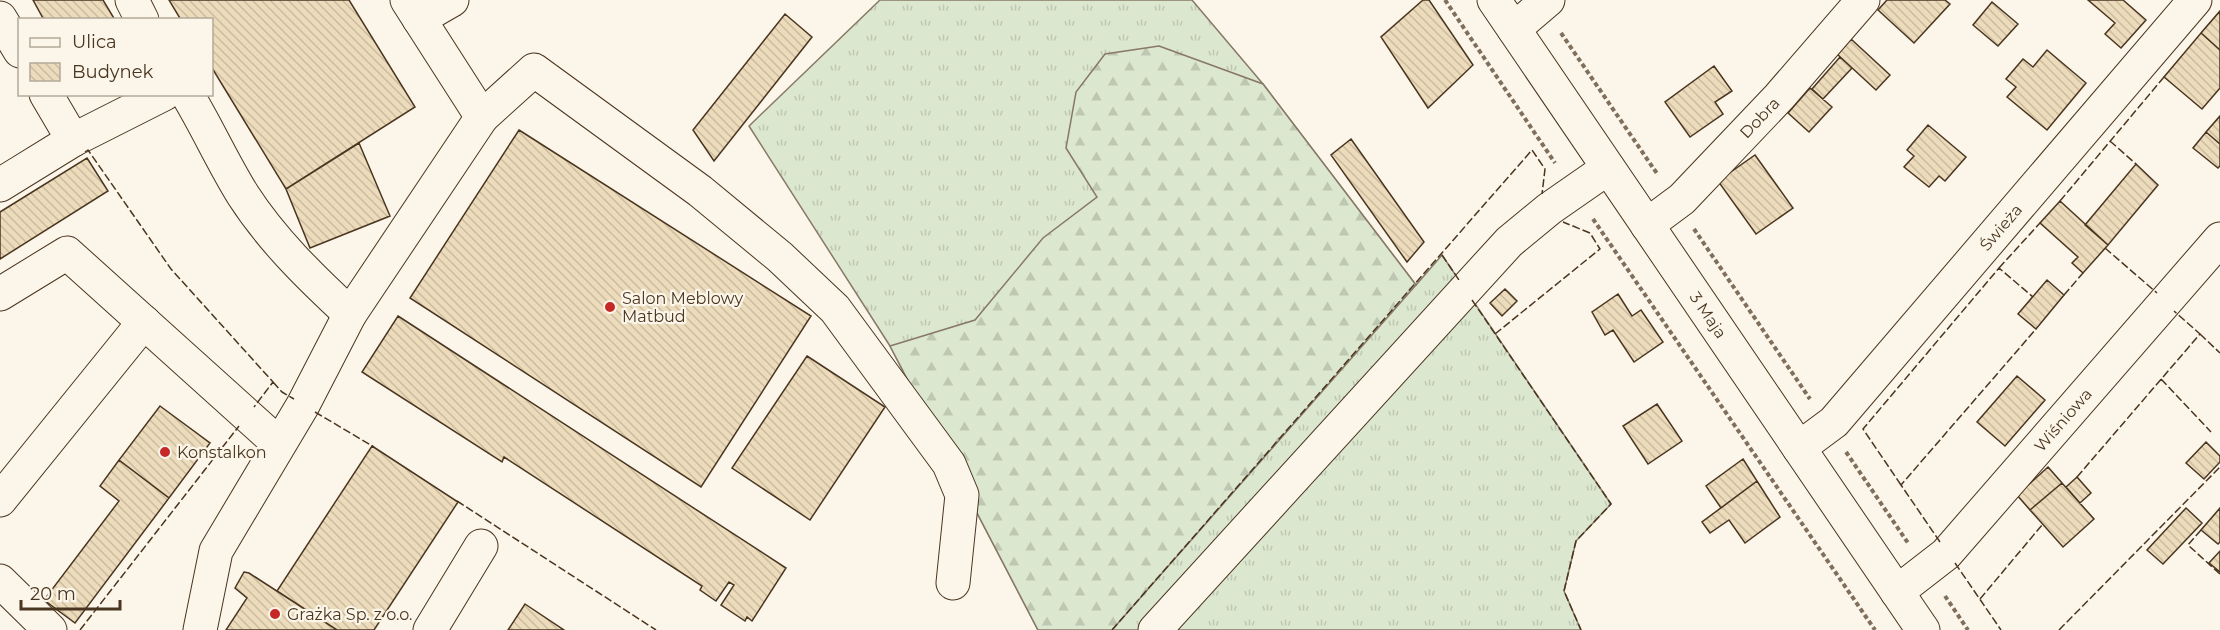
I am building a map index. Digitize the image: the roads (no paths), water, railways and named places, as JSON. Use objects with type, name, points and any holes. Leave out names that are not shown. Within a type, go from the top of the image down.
[{"type":"street","points":[[132,0],[141,18]]},
{"type":"street","points":[[452,0],[413,10],[482,117]]},
{"type":"street","name":"3 Maja","points":[[1494,0],[1923,630]]},
{"type":"street","points":[[1514,29],[1548,0]]},
{"type":"street","name":"Dobra","points":[[1647,225],[1677,204],[1690,191],[1779,97],[1863,0]]},
{"type":"street","name":"Świeża","points":[[1799,448],[1834,422],[2195,0]]},
{"type":"street","points":[[0,18],[18,48]]},
{"type":"street","points":[[200,630],[216,551],[303,405],[350,314],[482,117],[534,70],[700,191],[780,257],[836,309],[949,464],[962,495],[953,583]]},
{"type":"street","points":[[47,96],[73,140]]},
{"type":"street","points":[[0,186],[73,140],[160,96]]},
{"type":"street","points":[[188,96],[243,195],[273,235],[309,275],[350,314]]},
{"type":"street","points":[[1155,630],[1509,242],[1574,191],[1608,168]]},
{"type":"street","name":"Wiśniowa","points":[[1897,592],[1946,554],[2220,239]]},
{"type":"street","points":[[0,294],[67,253],[279,444]]},
{"type":"street","points":[[0,500],[144,322]]},
{"type":"street","points":[[430,630],[482,546]]},
{"type":"street","points":[[0,581],[50,630]]},
{"type":"place","name":"Salon Meblowy Matbud","points":[[610,307]]},
{"type":"place","name":"Konstalkon","points":[[165,452]]},
{"type":"place","name":"Grażka Sp. z o.o.","points":[[275,614]]}]
